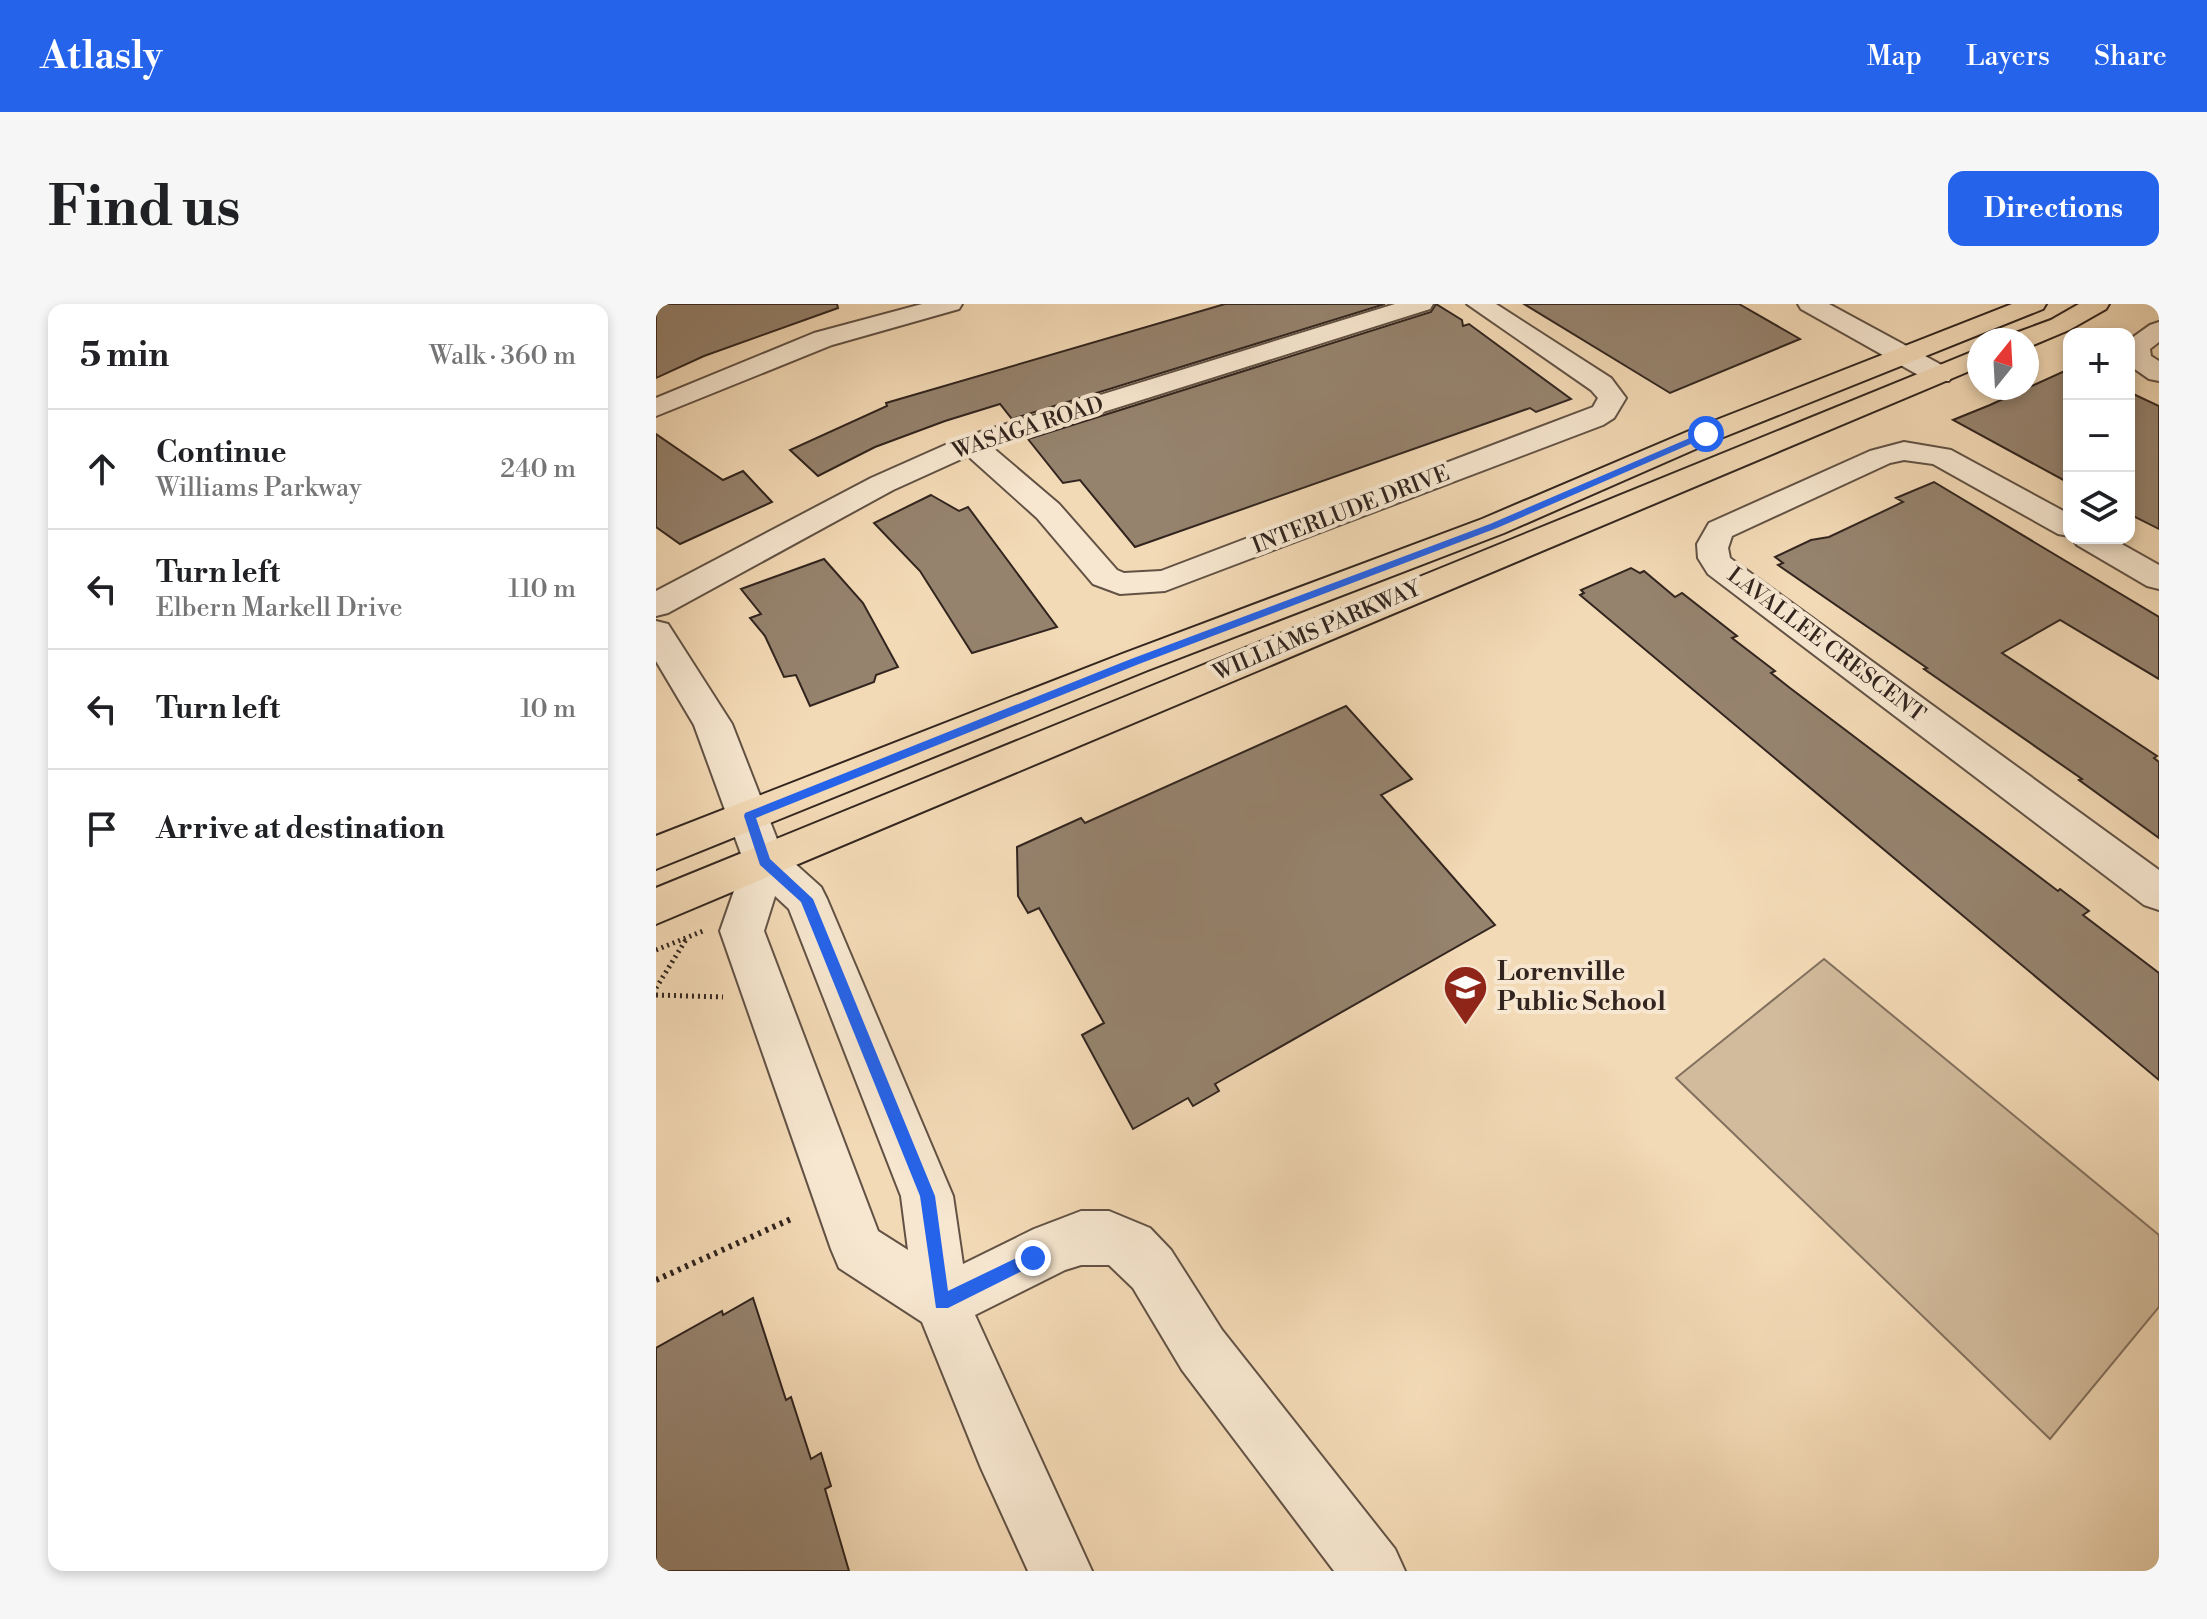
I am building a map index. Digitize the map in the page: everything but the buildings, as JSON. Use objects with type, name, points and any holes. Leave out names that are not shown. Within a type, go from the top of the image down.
[{"type":"main road","name":"WILLIAMS PARKWAY","points":[[656,853],[1148,657],[1493,526],[1706,434],[2034,304]]},
{"type":"main road","points":[[2039,333],[2097,304]]},
{"type":"main road","name":"WILLIAMS PARKWAY","points":[[656,907],[1967,362]]},
{"type":"street","points":[[656,408],[823,339],[950,304]]},
{"type":"street","name":"WASAGA ROAD","points":[[656,605],[882,484],[971,444],[1421,304]]},
{"type":"street","name":"INTERLUDE DRIVE","points":[[971,444],[1048,511],[1105,577],[1120,584],[1165,581],[1593,419],[1604,412],[1612,398],[1601,384],[1479,304]]},
{"type":"street","points":[[1810,304],[1939,375]]},
{"type":"street","points":[[2159,330],[2140,341],[2136,354],[2146,366],[2159,373]]},
{"type":"street","name":"LAVALLEE CRESCENT","points":[[2063,524],[1941,456],[1904,451],[1880,457],[1720,530],[1711,548],[1714,561],[1720,567],[2159,893]]},
{"type":"street","points":[[2098,544],[2159,579]]},
{"type":"street","points":[[656,632],[713,724],[765,862],[806,899],[927,1196],[942,1303],[1002,1447],[1060,1571]]},
{"type":"street","points":[[765,862],[742,931],[858,1249],[942,1303]]},
{"type":"street","points":[[942,1303],[1053,1248],[1081,1238],[1109,1238],[1131,1247],[1152,1269],[1202,1350],[1373,1571]]},
{"type":"path","points":[[656,950],[687,938],[656,988]]},
{"type":"path","points":[[656,995],[725,997]]},
{"type":"path","points":[[656,1280],[791,1219]]},
{"type":"shaded area","points":[[1824,959],[2159,1235],[2159,1307],[2050,1439],[1676,1078]]},
{"type":"place","name":"Lorenville Public School","points":[[1466,1026]]},
{"type":"route","points":[[1033,1258],[942,1303],[927,1196],[806,899],[765,862],[750,816],[1135,662],[1493,526],[1706,434]]}]
